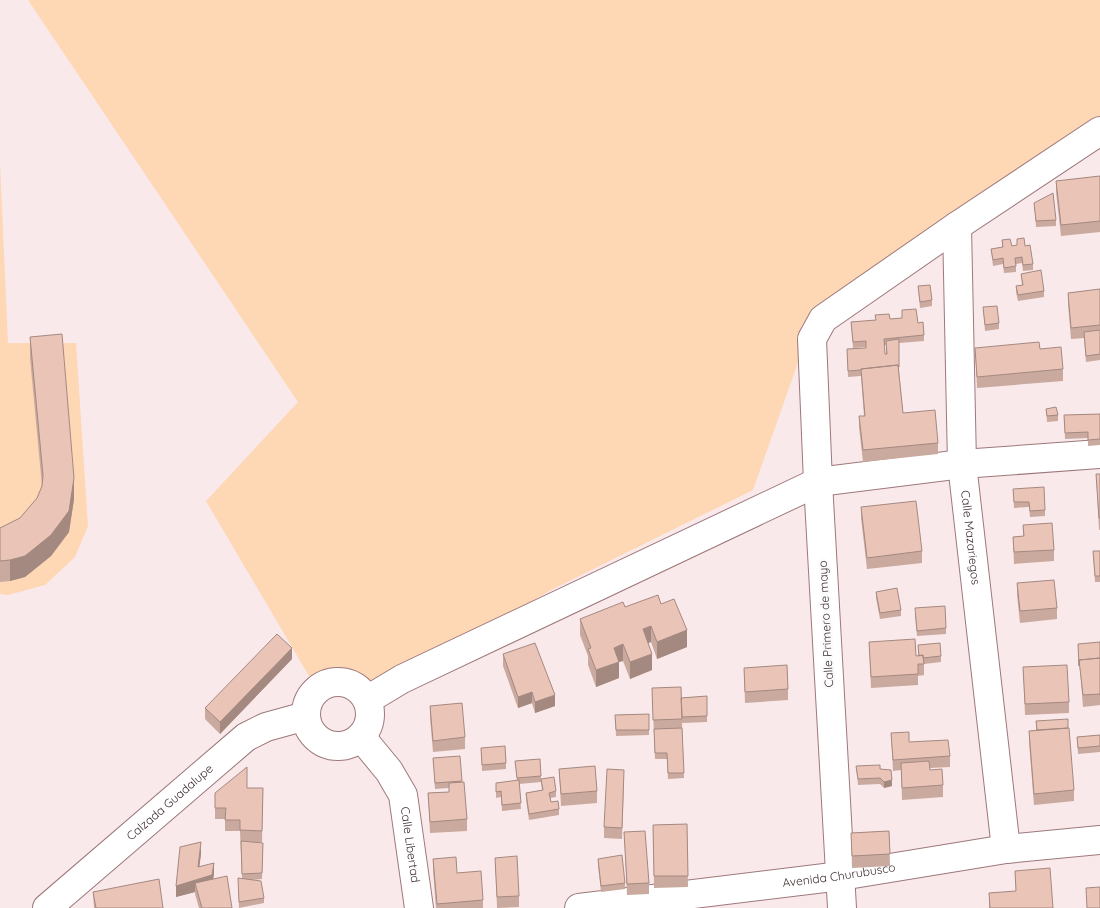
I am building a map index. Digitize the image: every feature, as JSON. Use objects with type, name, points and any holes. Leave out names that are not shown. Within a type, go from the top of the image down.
[{"type":"street","points":[[957,226],[1100,131]]},
{"type":"street","name":"Calle Primero de mayo","points":[[842,908],[818,482],[812,339],[823,319],[957,226]]},
{"type":"street","name":"Calle Mazariegos","points":[[957,226],[962,464],[1006,849]]},
{"type":"street","points":[[367,700],[402,679],[818,482],[962,464],[1100,454]]},
{"type":"street","points":[[330,682],[352,684],[361,691],[367,700],[370,710],[370,721],[361,736],[351,743],[341,746],[330,745],[313,735],[308,726],[306,716],[307,705],[312,695],[320,687],[330,682]]},
{"type":"street","name":"Calzada Guadalupe","points":[[47,908],[246,737],[266,727],[306,716]]},
{"type":"street","name":"Calle Libertad","points":[[361,736],[389,771],[402,795],[420,908]]},
{"type":"street","name":"Avenida Churubusco","points":[[579,908],[841,876],[1006,849],[1100,840]]},
{"type":"shaded area","points":[[28,0],[1100,0],[1100,138],[911,261],[800,357],[753,490],[553,589],[383,686],[309,676],[206,501],[298,402]]},
{"type":"shaded area","points":[[0,163],[8,343],[76,343],[88,526],[75,557],[45,585],[8,595],[0,594]]},
{"type":"building","points":[[1100,176],[1100,221],[1061,225],[1056,181]]},
{"type":"building","points":[[1053,193],[1056,220],[1036,221],[1034,203]]},
{"type":"building","points":[[1024,238],[1025,246],[1030,245],[1033,264],[1023,265],[1022,257],[1015,258],[1016,266],[1004,268],[1003,258],[993,260],[991,249],[1003,247],[1002,240],[1010,239],[1012,246],[1017,245],[1017,239]]},
{"type":"building","points":[[1041,270],[1044,291],[1018,295],[1016,286],[1023,285],[1021,274]]},
{"type":"building","points":[[930,285],[932,300],[920,302],[918,286]]},
{"type":"building","points":[[1100,289],[1100,325],[1071,328],[1068,293]]},
{"type":"building","points":[[997,306],[999,323],[985,325],[983,307]]},
{"type":"building","points":[[916,309],[918,323],[923,322],[924,335],[884,339],[885,354],[887,354],[886,341],[899,339],[899,367],[898,365],[848,371],[847,349],[866,348],[866,341],[853,342],[851,322],[876,320],[875,315],[889,314],[890,319],[902,318],[902,310]]},
{"type":"building","points":[[1100,330],[1100,354],[1086,356],[1084,332]]},
{"type":"building","points":[[62,334],[74,478],[69,511],[51,535],[25,556],[0,561],[0,528],[20,518],[37,498],[42,486],[43,475],[30,337]]},
{"type":"building","points":[[1039,342],[1040,349],[1061,347],[1063,369],[977,377],[975,348]]},
{"type":"building","points":[[898,365],[903,413],[935,410],[938,443],[863,450],[859,416],[865,416],[861,369]]},
{"type":"building","points":[[1056,407],[1058,415],[1047,416],[1046,409]]},
{"type":"building","points":[[1100,414],[1100,439],[1088,440],[1088,432],[1065,433],[1064,415]]},
{"type":"building","points":[[1096,474],[1100,474],[1100,518],[1099,518]]},
{"type":"building","points":[[1044,487],[1045,510],[1030,511],[1029,502],[1014,502],[1013,489]]},
{"type":"building","points":[[916,501],[922,551],[867,558],[861,507]]},
{"type":"building","points":[[1052,523],[1054,550],[1014,552],[1013,537],[1024,536],[1023,525]]},
{"type":"building","points":[[1093,551],[1100,551],[1100,576],[1095,576]]},
{"type":"building","points":[[1054,580],[1057,608],[1020,611],[1017,583]]},
{"type":"building","points":[[897,588],[901,610],[880,613],[876,592]]},
{"type":"building","points":[[658,595],[661,604],[674,599],[687,630],[657,642],[651,626],[643,629],[652,654],[630,662],[623,644],[614,648],[619,662],[596,670],[588,649],[591,648],[580,619],[623,602],[625,607]]},
{"type":"building","points":[[945,606],[946,628],[917,631],[915,608]]},
{"type":"building","points":[[277,634],[292,648],[220,722],[205,708]]},
{"type":"building","points":[[915,639],[916,656],[923,655],[924,664],[918,664],[918,674],[871,677],[869,642]]},
{"type":"building","points":[[1100,642],[1100,658],[1079,660],[1079,666],[1078,644]]},
{"type":"building","points":[[535,643],[555,695],[535,702],[532,692],[518,697],[503,654]]},
{"type":"building","points":[[940,643],[941,656],[923,658],[923,655],[919,656],[918,645]]},
{"type":"building","points":[[1100,658],[1100,694],[1083,695],[1079,660]]},
{"type":"building","points":[[787,665],[788,689],[745,692],[744,668]]},
{"type":"building","points":[[1067,665],[1069,702],[1025,704],[1023,667]]},
{"type":"building","points":[[681,687],[682,719],[653,720],[652,688]]},
{"type":"building","points":[[707,696],[707,716],[682,717],[681,698]]},
{"type":"building","points":[[462,703],[465,737],[433,741],[430,706]]},
{"type":"building","points":[[649,714],[649,730],[616,730],[615,715]]},
{"type":"building","points":[[1068,719],[1068,728],[1037,730],[1036,721]]},
{"type":"building","points":[[682,728],[684,773],[668,773],[667,753],[655,753],[654,729]]},
{"type":"building","points":[[1069,728],[1074,790],[1034,794],[1029,731]]},
{"type":"building","points":[[909,732],[909,742],[948,740],[950,756],[893,760],[891,733]]},
{"type":"building","points":[[1100,735],[1100,746],[1078,748],[1077,737]]},
{"type":"building","points":[[505,746],[506,763],[482,765],[481,748]]},
{"type":"building","points":[[460,756],[462,781],[435,783],[433,758]]},
{"type":"building","points":[[540,759],[541,776],[517,778],[515,761]]},
{"type":"building","points":[[929,761],[930,770],[942,769],[943,785],[902,788],[901,763]]},
{"type":"building","points":[[880,765],[880,769],[891,770],[892,780],[884,782],[880,778],[858,779],[856,766]]},
{"type":"building","points":[[595,766],[597,791],[561,794],[559,769]]},
{"type":"building","points":[[247,767],[247,788],[263,788],[262,831],[240,830],[240,820],[225,820],[226,808],[215,808],[215,793]]},
{"type":"building","points":[[607,769],[624,770],[622,828],[604,827]]},
{"type":"building","points":[[554,777],[556,791],[549,793],[551,802],[558,801],[559,809],[529,814],[526,793],[543,790],[541,779]]},
{"type":"building","points":[[519,780],[521,803],[502,805],[501,791],[496,792],[496,783]]},
{"type":"building","points":[[464,782],[467,819],[430,822],[428,793],[449,792],[449,783]]},
{"type":"building","points":[[687,824],[688,876],[654,876],[653,825]]},
{"type":"building","points":[[645,831],[649,883],[627,884],[624,832]]},
{"type":"building","points":[[889,831],[890,854],[852,856],[851,833]]},
{"type":"building","points":[[241,841],[263,843],[262,873],[242,874]]},
{"type":"building","points":[[201,842],[198,867],[214,863],[212,875],[176,886],[180,847]]},
{"type":"building","points":[[622,855],[625,883],[601,886],[598,859]]},
{"type":"building","points":[[517,856],[519,896],[497,897],[495,858]]},
{"type":"building","points":[[456,857],[457,873],[481,871],[483,900],[437,904],[433,859]]},
{"type":"building","points":[[1050,868],[1053,908],[990,908],[989,893],[1016,891],[1015,871]]},
{"type":"building","points":[[227,876],[232,908],[202,908],[195,883]]},
{"type":"building","points":[[238,878],[261,881],[264,898],[239,902]]},
{"type":"building","points":[[159,879],[163,908],[96,908],[93,892]]},
{"type":"building","points":[[1100,887],[1100,908],[1087,908],[1086,888]]}]
